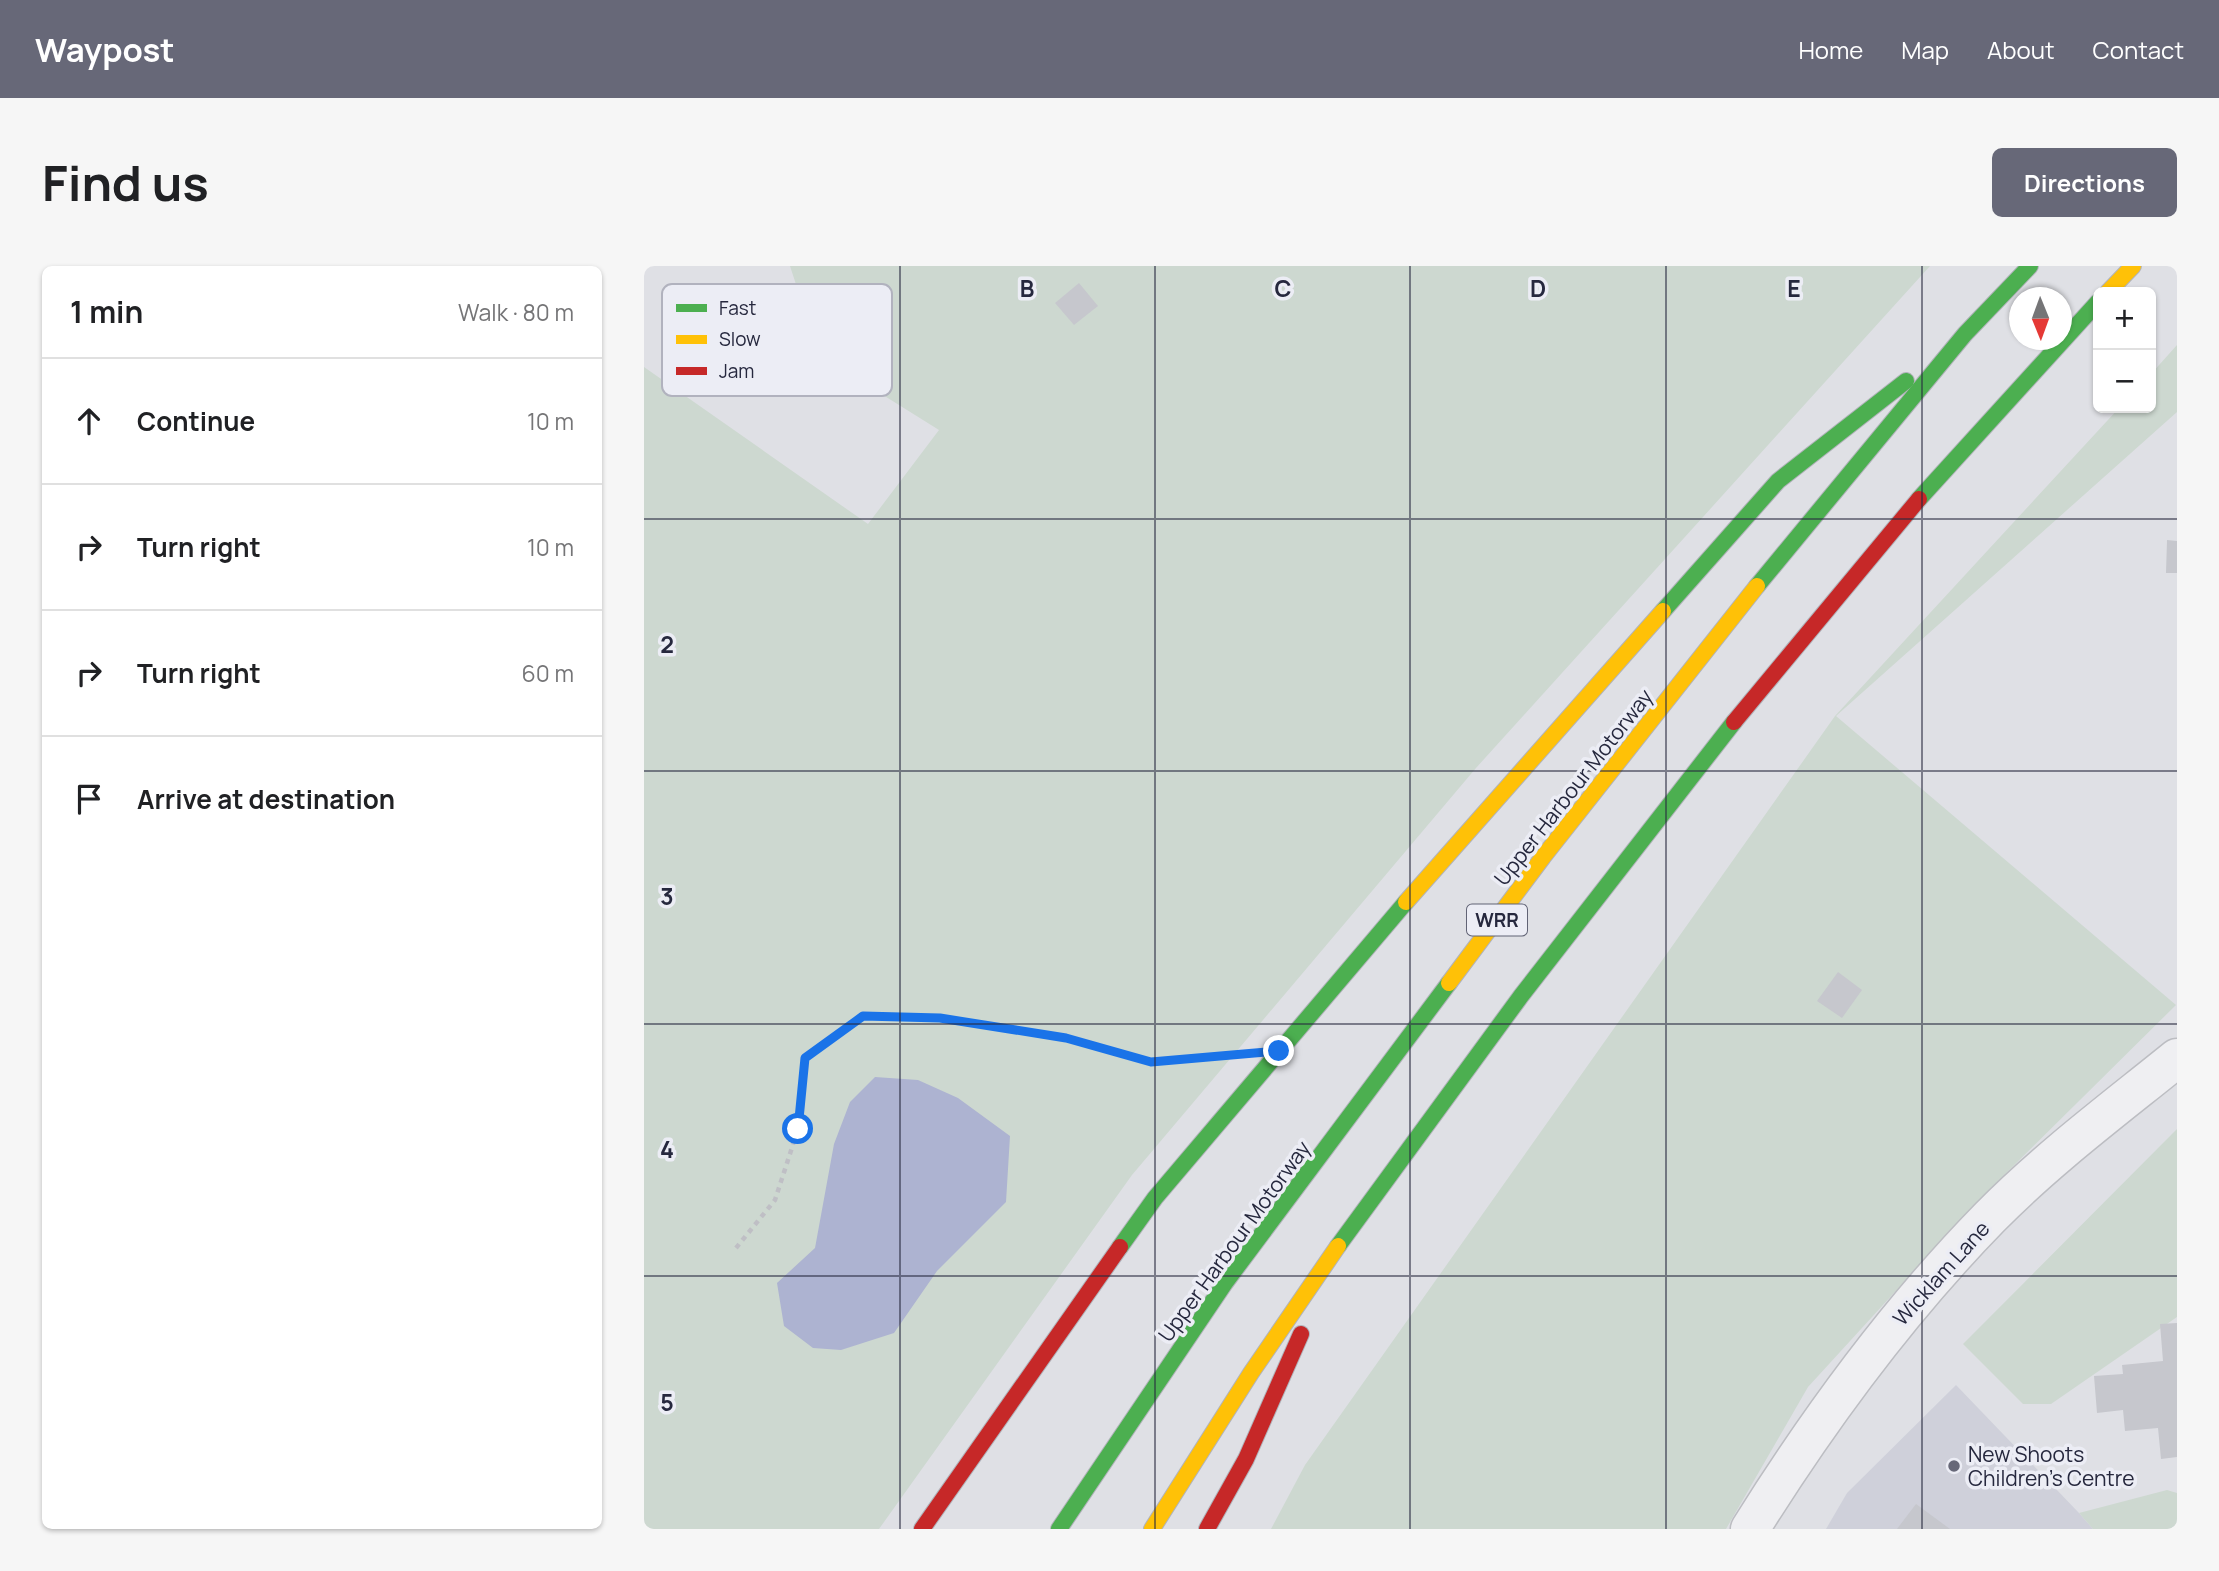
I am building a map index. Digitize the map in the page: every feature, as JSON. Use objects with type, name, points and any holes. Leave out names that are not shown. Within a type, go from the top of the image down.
[{"type":"highway","name":"Upper Harbour Motorway","points":[[1059,1529],[1225,1283],[1544,857],[1734,613],[1965,334],[2030,266]]},
{"type":"highway","points":[[2113,287],[2133,266]]},
{"type":"highway","points":[[1152,1529],[1340,1245],[1491,1035],[1658,817],[1849,581],[2093,308]]},
{"type":"highway","points":[[922,1529],[1155,1198],[1279,1051],[1778,481],[1965,334]]},
{"type":"highway","points":[[1208,1529],[1246,1459],[1340,1245]]},
{"type":"street","name":"Wicklam Lane","points":[[1750,1529],[1786,1471],[1872,1350],[1982,1227],[2091,1127],[2177,1058]]},
{"type":"path","points":[[736,1248],[775,1200],[798,1129],[805,1058],[863,1016],[940,1018],[1066,1038],[1151,1062],[1279,1051]]},
{"type":"shaded area","points":[[790,266],[1930,266],[1476,768],[1132,1175],[879,1529],[644,1529],[644,367],[662,380],[662,396],[685,396],[868,524],[939,430],[885,396],[892,396],[892,284],[796,284]]},
{"type":"shaded area","points":[[2177,345],[2177,412],[1836,716],[2176,1005],[1979,1200],[1808,1387],[1726,1529],[1271,1529],[1305,1465],[1835,716],[2114,413],[2156,413],[2156,368]]},
{"type":"shaded area","points":[[2177,1129],[2177,1317],[2051,1404],[2023,1404],[1963,1344]]},
{"type":"shaded area","name":"New Shoots Children's Centre","points":[[1956,1385],[2093,1529],[1826,1529],[1847,1493]]},
{"type":"shaded area","points":[[2167,1490],[2177,1493],[2177,1529],[2093,1529],[2079,1513]]},
{"type":"water","points":[[875,1077],[918,1080],[958,1098],[1010,1136],[1006,1202],[937,1271],[894,1333],[841,1350],[813,1348],[784,1326],[777,1283],[815,1248],[834,1144],[850,1102]]},
{"type":"building","points":[[1079,283],[1098,306],[1074,325],[1055,303]]},
{"type":"building","points":[[2167,540],[2177,541],[2177,573],[2166,573]]},
{"type":"building","points":[[1838,972],[1862,990],[1842,1018],[1817,1001]]},
{"type":"building","points":[[2177,1323],[2177,1457],[2161,1459],[2158,1428],[2125,1431],[2123,1410],[2097,1413],[2094,1376],[2123,1374],[2122,1365],[2163,1361],[2160,1324]]},
{"type":"building","points":[[1916,1504],[1950,1529],[1897,1529]]},
{"type":"traffic: fast","points":[[1757,586],[1965,334],[2030,266]]},
{"type":"traffic: fast","points":[[1919,499],[2093,308]]},
{"type":"traffic: fast","points":[[1663,611],[1778,481],[1906,381]]},
{"type":"traffic: fast","points":[[1338,1246],[1521,996],[1734,722]]},
{"type":"traffic: fast","points":[[1120,1247],[1155,1198],[1406,902]]},
{"type":"traffic: fast","points":[[1059,1529],[1225,1283],[1449,983]]},
{"type":"traffic: slow","points":[[2113,287],[2133,266]]},
{"type":"traffic: slow","points":[[1449,983],[1543,857],[1757,586]]},
{"type":"traffic: slow","points":[[1406,902],[1663,611]]},
{"type":"traffic: slow","points":[[1152,1529],[1251,1373],[1338,1246]]},
{"type":"traffic: jam","points":[[1734,722],[1919,499]]},
{"type":"traffic: jam","points":[[922,1529],[1120,1247]]},
{"type":"traffic: jam","points":[[1207,1529],[1246,1459],[1301,1334]]},
{"type":"place","name":"New Shoots Children's Centre","points":[[1954,1466]]},
{"type":"route","points":[[798,1129],[805,1058],[863,1016],[940,1018],[1066,1038],[1151,1062],[1279,1051]]}]
